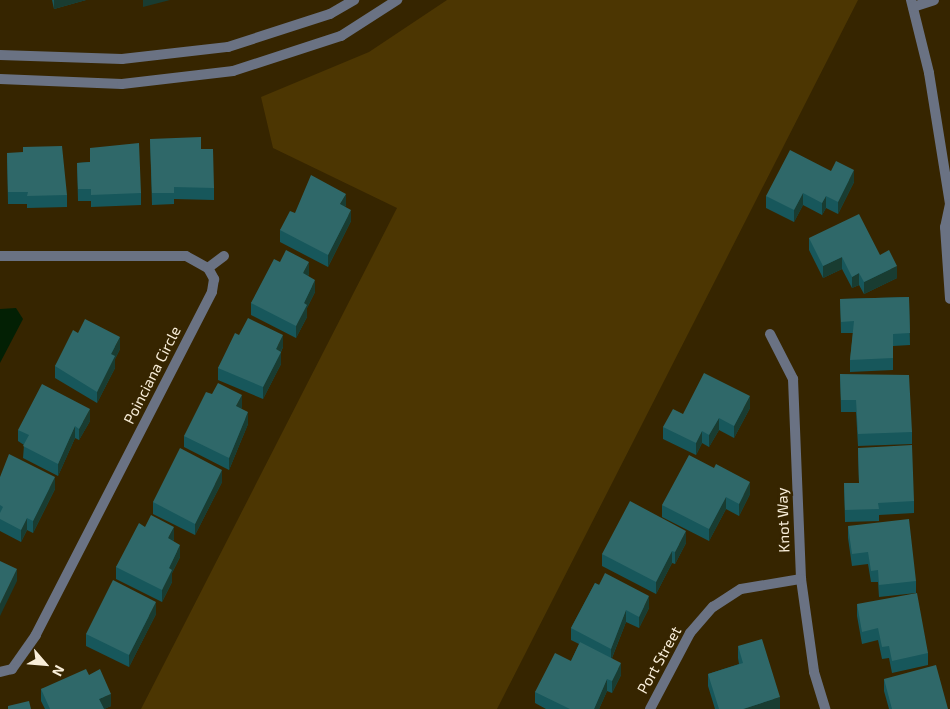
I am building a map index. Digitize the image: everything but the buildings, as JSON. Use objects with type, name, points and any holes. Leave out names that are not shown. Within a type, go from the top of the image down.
[{"type":"street","points":[[0,55],[122,59],[228,47],[322,17],[354,0]]},
{"type":"street","points":[[0,79],[122,84],[234,71],[341,36],[397,0]]},
{"type":"street","points":[[934,0],[912,3],[929,73],[950,204],[945,227],[950,299]]},
{"type":"street","points":[[0,256],[186,256],[208,268],[224,256]]},
{"type":"street","name":"Poinciana Circle","points":[[0,672],[12,668],[36,634],[52,603],[212,292],[214,279],[208,268]]},
{"type":"street","name":"Knot Way","points":[[770,334],[793,379],[801,579],[814,672],[825,709]]},
{"type":"street","name":"Port Street","points":[[650,709],[690,633],[713,607],[741,589],[801,579]]},
{"type":"shaded area","points":[[447,0],[858,0],[497,709],[141,709],[397,208],[273,148],[261,97],[369,52]]},
{"type":"shaded area","points":[[16,308],[23,319],[0,363],[0,309]]}]
